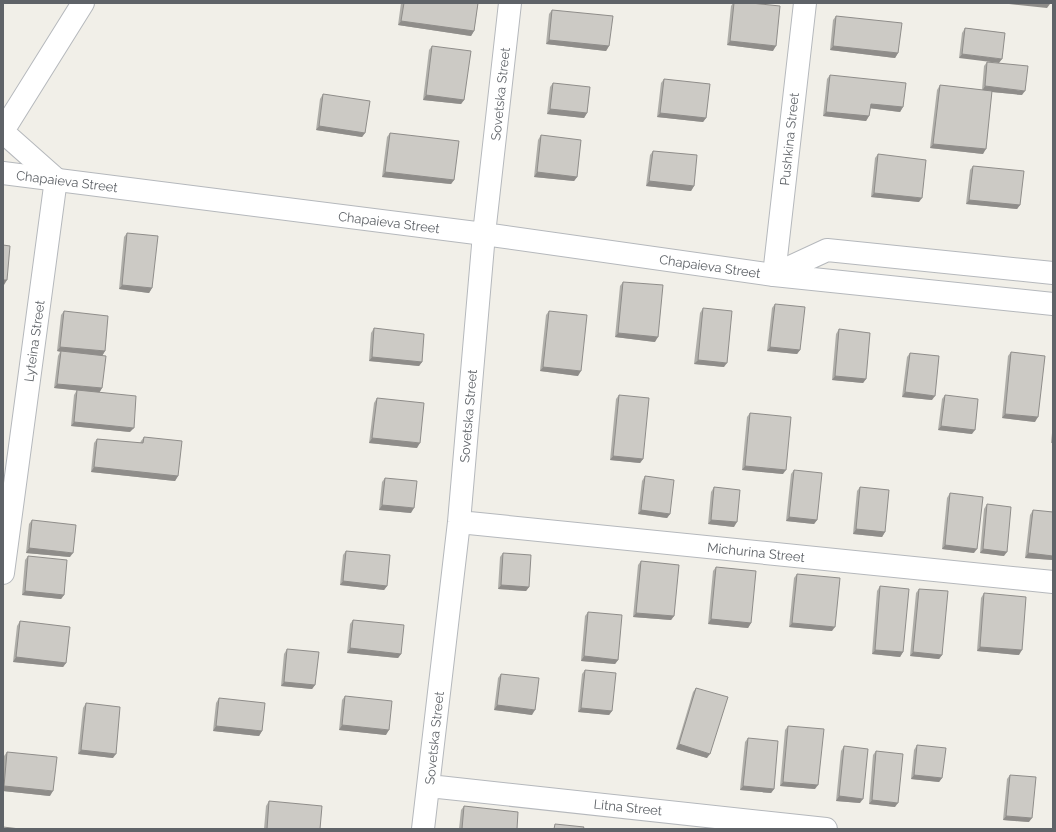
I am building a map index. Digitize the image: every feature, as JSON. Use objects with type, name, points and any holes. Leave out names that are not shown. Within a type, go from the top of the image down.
[{"type":"street","points":[[56,179],[3,132],[83,3]]},
{"type":"street","name":"Sovetska Street","points":[[423,829],[458,522],[484,234],[510,3]]},
{"type":"street","name":"Pushkina Street","points":[[774,275],[804,3]]},
{"type":"street","name":"Chapaieva Street","points":[[3,173],[484,234],[774,275],[1053,304]]},
{"type":"street","name":"Lyteina Street","points":[[3,573],[56,179]]},
{"type":"street","name":"Chapaieva Street","points":[[774,275],[828,250],[1053,274]]},
{"type":"street","name":"Michurina Street","points":[[458,522],[1053,582]]},
{"type":"street","name":"Litna Street","points":[[429,786],[826,829]]},
{"type":"building","points":[[404,3],[478,3],[474,31],[401,21]]},
{"type":"building","points":[[734,3],[780,6],[776,46],[730,41]]},
{"type":"building","points":[[552,10],[613,16],[609,46],[549,40]]},
{"type":"building","points":[[836,16],[902,23],[898,53],[833,46]]},
{"type":"building","points":[[965,28],[1005,33],[1002,59],[962,54]]},
{"type":"building","points":[[432,46],[471,51],[464,100],[426,95]]},
{"type":"building","points":[[987,62],[1028,66],[1025,91],[985,86]]},
{"type":"building","points":[[830,75],[906,83],[903,107],[871,104],[869,116],[826,112]]},
{"type":"building","points":[[664,79],[710,84],[706,118],[660,113]]},
{"type":"building","points":[[553,83],[590,87],[587,113],[550,109]]},
{"type":"building","points":[[940,85],[992,91],[986,149],[933,144]]},
{"type":"building","points":[[323,94],[370,101],[365,133],[319,126]]},
{"type":"building","points":[[390,133],[459,141],[454,180],[385,172]]},
{"type":"building","points":[[541,135],[581,140],[577,177],[537,172]]},
{"type":"building","points":[[653,151],[697,155],[694,186],[649,181]]},
{"type":"building","points":[[878,154],[926,160],[922,198],[874,193]]},
{"type":"building","points":[[973,166],[1024,171],[1020,205],[969,200]]},
{"type":"building","points":[[127,233],[158,236],[152,288],[122,285]]},
{"type":"building","points":[[3,245],[10,246],[7,280],[3,280]]},
{"type":"building","points":[[623,282],[663,285],[658,337],[618,333]]},
{"type":"building","points":[[775,304],[805,307],[800,350],[770,347]]},
{"type":"building","points":[[703,308],[732,311],[727,363],[698,360]]},
{"type":"building","points":[[64,311],[108,316],[105,351],[60,347]]},
{"type":"building","points":[[549,311],[587,315],[581,371],[543,367]]},
{"type":"building","points":[[374,328],[424,334],[422,362],[372,357]]},
{"type":"building","points":[[839,329],[870,333],[866,379],[835,376]]},
{"type":"building","points":[[61,351],[106,356],[102,388],[57,384]]},
{"type":"building","points":[[1011,352],[1045,356],[1038,417],[1005,414]]},
{"type":"building","points":[[910,353],[939,356],[935,396],[905,392]]},
{"type":"building","points":[[77,390],[136,396],[134,428],[74,422]]},
{"type":"building","points":[[619,395],[649,398],[643,459],[613,456]]},
{"type":"building","points":[[945,395],[978,399],[975,430],[941,426]]},
{"type":"building","points":[[377,398],[424,403],[420,443],[372,438]]},
{"type":"building","points":[[750,413],[791,417],[786,470],[745,466]]},
{"type":"building","points":[[144,437],[182,441],[178,476],[94,467],[97,439],[143,443]]},
{"type":"building","points":[[794,470],[822,473],[817,520],[789,517]]},
{"type":"building","points":[[645,476],[674,480],[670,514],[641,510]]},
{"type":"building","points":[[385,478],[417,481],[414,508],[382,505]]},
{"type":"building","points":[[714,487],[740,490],[737,522],[711,520]]},
{"type":"building","points":[[860,487],[889,490],[885,532],[856,529]]},
{"type":"building","points":[[950,493],[983,497],[977,549],[945,545]]},
{"type":"building","points":[[987,504],[1011,507],[1007,552],[983,549]]},
{"type":"building","points":[[1033,510],[1053,512],[1053,556],[1028,553]]},
{"type":"building","points":[[32,520],[76,525],[73,553],[29,548]]},
{"type":"building","points":[[346,551],[390,555],[387,586],[343,581]]},
{"type":"building","points":[[503,553],[531,555],[529,587],[501,585]]},
{"type":"building","points":[[28,556],[67,560],[64,595],[25,591]]},
{"type":"building","points":[[641,561],[679,565],[674,616],[636,613]]},
{"type":"building","points":[[716,567],[756,571],[751,623],[711,619]]},
{"type":"building","points":[[797,574],[840,578],[835,627],[792,623]]},
{"type":"building","points":[[880,586],[909,589],[903,652],[875,650]]},
{"type":"building","points":[[919,589],[948,591],[942,655],[913,652]]},
{"type":"building","points":[[984,593],[1026,597],[1022,650],[980,647]]},
{"type":"building","points":[[588,612],[622,615],[618,660],[584,656]]},
{"type":"building","points":[[353,620],[404,625],[401,654],[350,648]]},
{"type":"building","points":[[20,621],[70,627],[66,663],[16,657]]},
{"type":"building","points":[[287,649],[319,652],[315,685],[284,682]]},
{"type":"building","points":[[585,670],[616,673],[612,711],[581,708]]},
{"type":"building","points":[[501,674],[539,678],[535,710],[497,705]]},
{"type":"building","points":[[696,688],[728,697],[710,754],[679,744]]},
{"type":"building","points":[[345,696],[392,701],[389,730],[342,725]]},
{"type":"building","points":[[219,698],[265,703],[262,731],[216,726]]},
{"type":"building","points":[[86,703],[120,707],[116,754],[81,750]]},
{"type":"building","points":[[788,726],[824,729],[818,785],[783,782]]},
{"type":"building","points":[[748,738],[778,741],[774,789],[743,786]]},
{"type":"building","points":[[917,745],[946,748],[942,778],[914,775]]},
{"type":"building","points":[[844,746],[868,749],[863,799],[839,796]]},
{"type":"building","points":[[876,751],[903,754],[898,803],[872,800]]},
{"type":"building","points":[[7,752],[57,757],[53,791],[4,786]]},
{"type":"building","points":[[1010,775],[1036,777],[1032,818],[1006,816]]},
{"type":"building","points":[[269,801],[322,806],[320,829],[267,829]]},
{"type":"building","points":[[464,806],[518,812],[517,829],[462,829]]},
{"type":"building","points":[[555,824],[584,827],[583,829],[554,829]]},
{"type":"building","points":[[3,827],[20,829],[3,829]]}]
